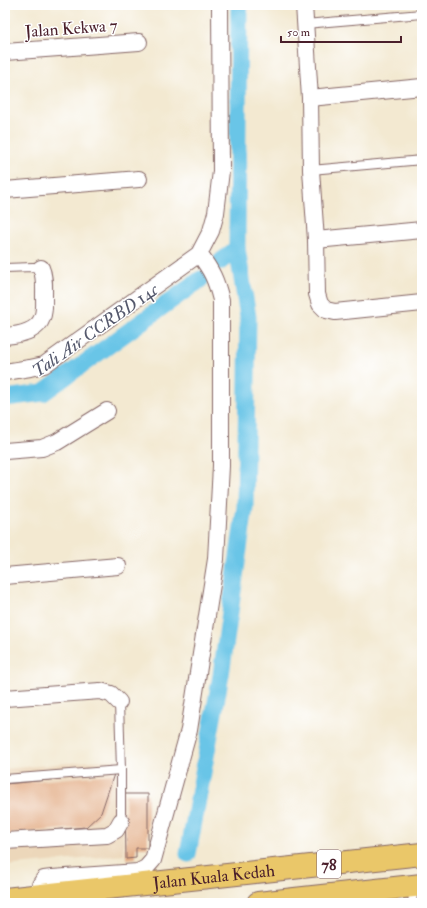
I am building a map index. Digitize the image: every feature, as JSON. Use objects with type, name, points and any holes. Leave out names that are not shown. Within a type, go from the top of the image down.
[{"type":"main road","name":"Jalan Kuala Kedah","points":[[5,899],[422,854]]},
{"type":"main road","name":"Jalan Kuala Kedah","points":[[258,903],[339,899],[416,891]]},
{"type":"street","points":[[5,372],[44,365],[199,254],[211,231],[216,213],[221,171],[220,5]]},
{"type":"street","points":[[304,5],[310,98],[311,170],[316,240],[317,294],[320,304],[326,310],[335,312],[422,303]]},
{"type":"street","name":"Jalan Kekwa 7","points":[[5,52],[139,42]]},
{"type":"street","points":[[310,98],[422,87]]},
{"type":"street","points":[[5,190],[139,179]]},
{"type":"street","points":[[316,240],[422,230]]},
{"type":"street","points":[[41,895],[40,885],[44,879],[138,872],[146,868],[153,860],[189,730],[216,559],[221,466],[221,300],[216,281],[210,268],[199,254]]},
{"type":"street","points":[[5,336],[18,335],[34,328],[42,319],[44,309],[44,276],[41,268]]},
{"type":"street","points":[[5,451],[42,448],[57,442],[107,411]]},
{"type":"street","points":[[5,576],[118,566]]},
{"type":"street","points":[[5,698],[100,691],[111,694],[119,702]]},
{"type":"street","points":[[5,841],[107,835],[116,830],[121,821]]},
{"type":"lane","points":[[305,24],[422,14]]},
{"type":"lane","points":[[311,170],[422,160]]},
{"type":"lane","points":[[5,268],[41,268]]},
{"type":"lane","points":[[119,702],[121,821]]},
{"type":"lane","points":[[5,780],[121,770]]},
{"type":"shaded area","points":[[124,758],[124,855],[5,866],[5,769]]},
{"type":"building","points":[[114,774],[101,813],[86,827],[5,834],[5,784]]},
{"type":"building","points":[[125,794],[148,794],[148,848],[136,848],[136,858],[126,859]]},
{"type":"waterway","points":[[188,854],[221,675],[245,507],[248,317],[237,248],[239,5]]},
{"type":"waterway","name":"Tali Air CCRBD 14c","points":[[220,262],[237,248]]},
{"type":"waterway","name":"Tali Air CCRBD 14c","points":[[5,398],[43,393],[201,279]]}]
